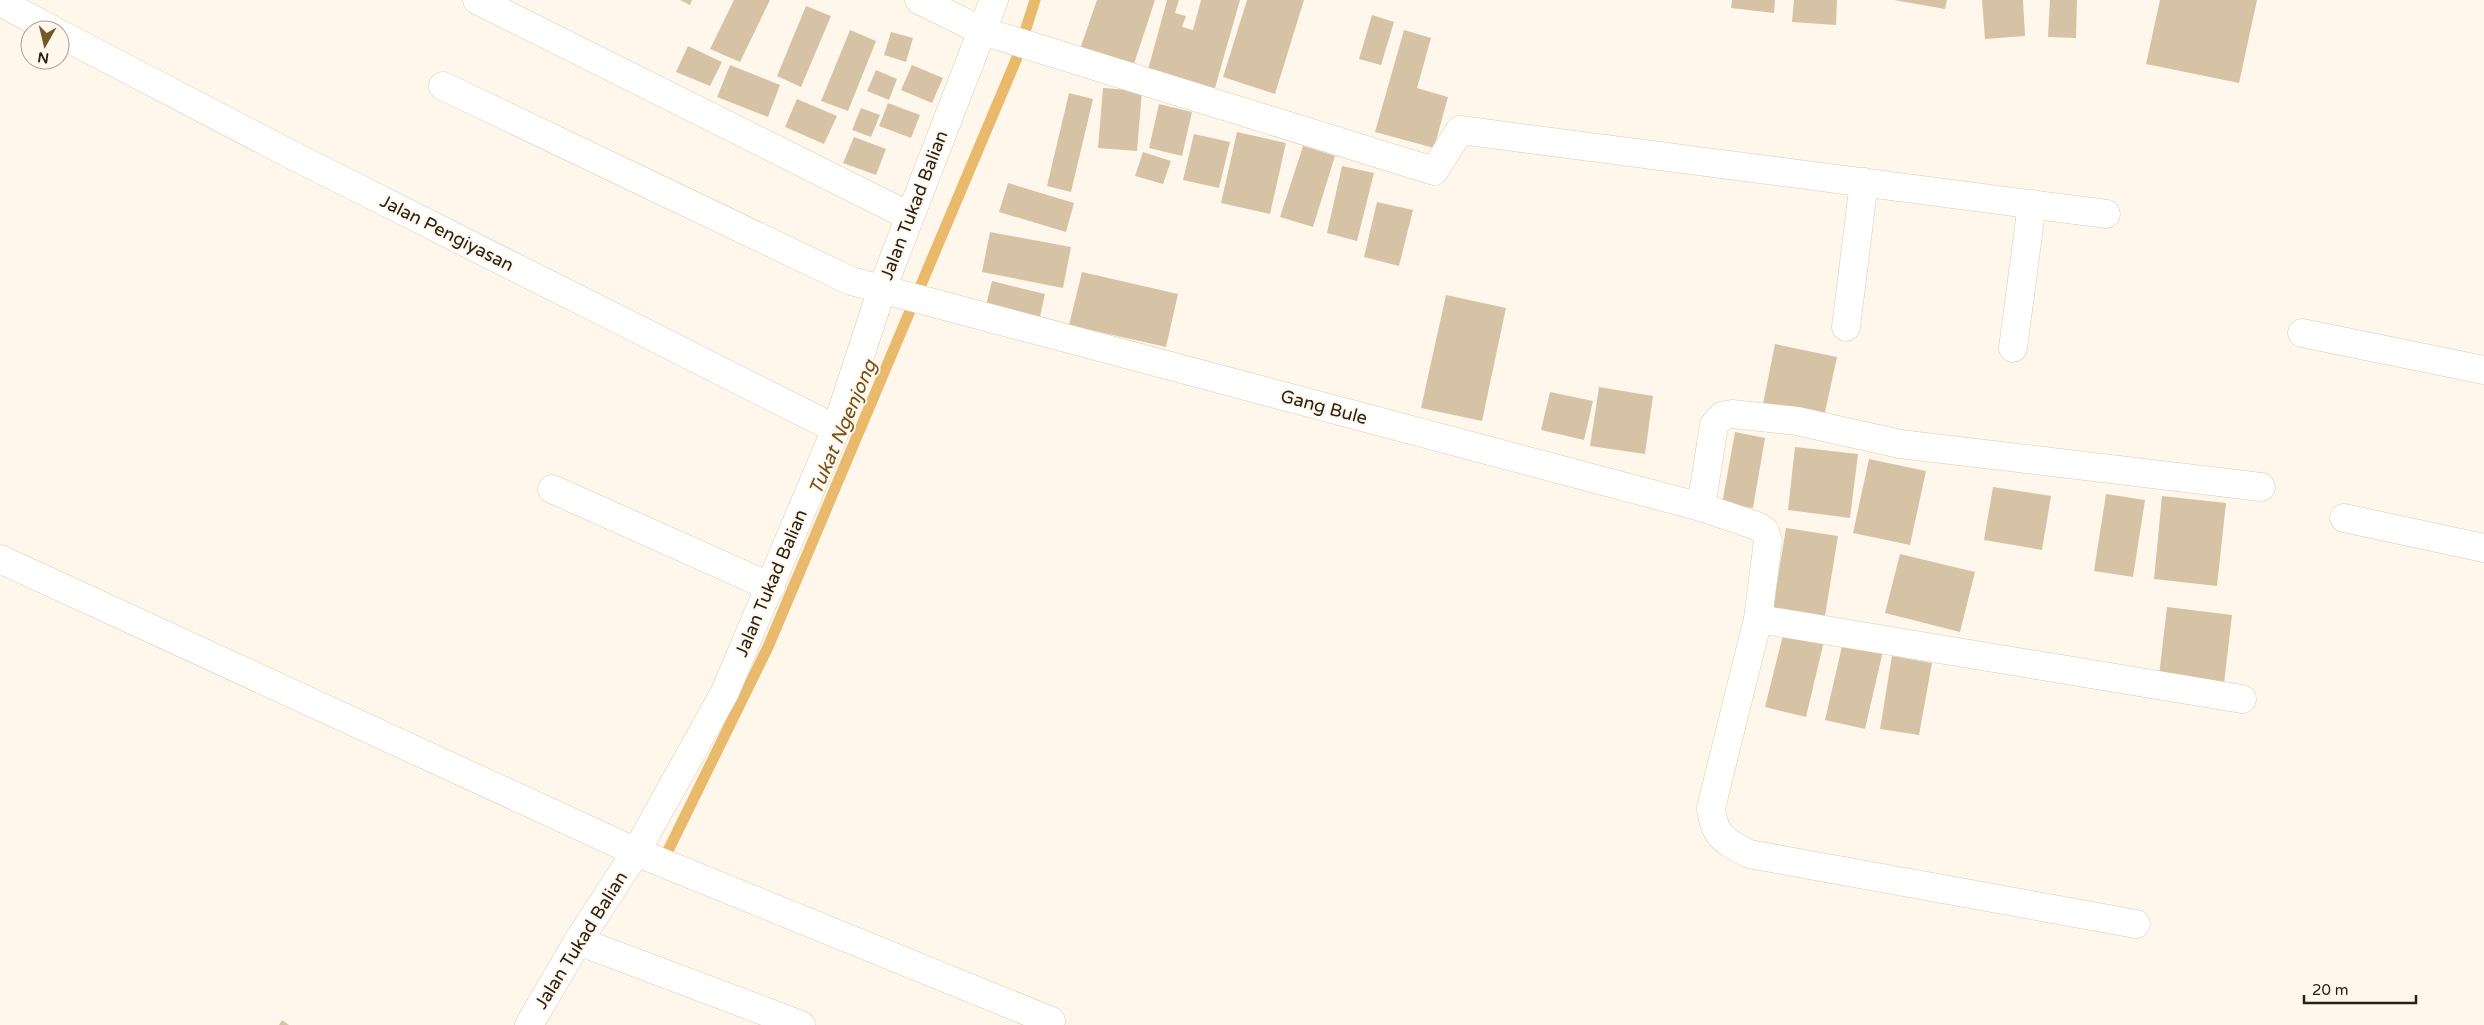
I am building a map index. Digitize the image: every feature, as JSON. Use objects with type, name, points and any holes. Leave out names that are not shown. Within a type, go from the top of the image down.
[{"type":"street","points":[[477,0],[909,216]]},
{"type":"street","points":[[919,0],[982,31],[1434,170],[1460,130],[2106,214]]},
{"type":"street","name":"Jalan Tukad Balian","points":[[529,1025],[578,941],[636,852],[725,692],[836,429],[882,289],[994,0]]},
{"type":"street","points":[[0,2],[34,20]]},
{"type":"street","name":"Jalan Pengiyasan","points":[[70,39],[297,157],[836,429]]},
{"type":"street","name":"Gang Bule","points":[[442,86],[851,281],[1701,507],[1757,526],[1765,531],[1768,541],[1758,619]]},
{"type":"street","points":[[1846,327],[1864,182]]},
{"type":"street","points":[[2013,348],[2032,204]]},
{"type":"street","points":[[2302,333],[2484,370]]},
{"type":"street","points":[[1701,507],[1714,425],[1722,416],[1732,414],[1798,421],[1900,444],[2261,487]]},
{"type":"street","points":[[552,489],[771,586]]},
{"type":"street","points":[[2344,518],[2484,548]]},
{"type":"street","points":[[0,559],[636,852],[1051,1021]]},
{"type":"street","points":[[2136,924],[1749,854],[1722,839],[1713,824],[1711,808],[1758,619],[2242,699]]},
{"type":"street","points":[[578,941],[801,1025]]},
{"type":"building","points":[[680,0],[692,0],[690,5]]},
{"type":"building","points":[[734,0],[770,0],[740,62],[710,49]]},
{"type":"building","points":[[1097,0],[1155,0],[1132,70],[1079,52]]},
{"type":"building","points":[[1167,0],[1179,0],[1175,13],[1186,16],[1182,27],[1193,30],[1201,0],[1240,0],[1213,95],[1146,77]]},
{"type":"building","points":[[1247,0],[1304,0],[1275,94],[1223,77]]},
{"type":"building","points":[[1732,0],[1775,0],[1774,13],[1731,8]]},
{"type":"building","points":[[1794,0],[1837,0],[1836,25],[1792,22]]},
{"type":"building","points":[[1894,0],[1947,0],[1945,9]]},
{"type":"building","points":[[1982,0],[2023,0],[2025,36],[1985,39]]},
{"type":"building","points":[[2050,0],[2077,0],[2076,38],[2048,37]]},
{"type":"building","points":[[2160,0],[2257,0],[2239,83],[2146,64]]},
{"type":"building","points":[[806,6],[831,16],[801,87],[777,76]]},
{"type":"building","points":[[1372,15],[1394,22],[1381,65],[1359,59]]},
{"type":"building","points":[[850,30],[876,41],[848,111],[821,101]]},
{"type":"building","points":[[1404,30],[1431,38],[1417,88],[1448,97],[1434,148],[1375,132]]},
{"type":"building","points":[[891,32],[913,38],[906,62],[884,55]]},
{"type":"building","points":[[688,46],[722,62],[710,86],[676,72]]},
{"type":"building","points":[[730,65],[780,85],[768,117],[717,97]]},
{"type":"building","points":[[912,65],[943,78],[932,103],[901,90]]},
{"type":"building","points":[[876,70],[897,79],[889,100],[867,91]]},
{"type":"building","points":[[1103,88],[1142,91],[1137,151],[1098,148]]},
{"type":"building","points":[[1069,93],[1093,99],[1071,192],[1047,186]]},
{"type":"building","points":[[797,99],[837,116],[824,144],[785,127]]},
{"type":"building","points":[[888,103],[920,115],[911,138],[879,126]]},
{"type":"building","points":[[1159,104],[1192,112],[1182,156],[1149,148]]},
{"type":"building","points":[[861,108],[880,115],[871,137],[852,130]]},
{"type":"building","points":[[1237,132],[1286,143],[1270,214],[1221,203]]},
{"type":"building","points":[[1194,134],[1230,142],[1219,188],[1183,180]]},
{"type":"building","points":[[854,137],[886,149],[876,175],[843,163]]},
{"type":"building","points":[[1303,146],[1335,156],[1313,227],[1280,217]]},
{"type":"building","points":[[1143,152],[1171,161],[1163,184],[1135,176]]},
{"type":"building","points":[[1342,166],[1374,173],[1357,241],[1327,233]]},
{"type":"building","points":[[1008,183],[1074,203],[1066,232],[999,212]]},
{"type":"building","points":[[1377,202],[1413,210],[1399,266],[1364,257]]},
{"type":"building","points":[[990,232],[1071,247],[1063,288],[982,272]]},
{"type":"building","points":[[1082,272],[1178,294],[1166,347],[1069,325]]},
{"type":"building","points":[[992,281],[1045,294],[1040,317],[986,305]]},
{"type":"building","points":[[1446,295],[1506,308],[1482,421],[1421,408]]},
{"type":"building","points":[[1775,344],[1837,357],[1824,417],[1763,404]]},
{"type":"building","points":[[1599,387],[1653,396],[1645,454],[1590,446]]},
{"type":"building","points":[[1550,392],[1593,401],[1584,440],[1541,430]]},
{"type":"building","points":[[1735,432],[1765,438],[1753,508],[1722,504]]},
{"type":"building","points":[[1795,447],[1858,454],[1850,518],[1788,510]]},
{"type":"building","points":[[1869,459],[1926,471],[1910,545],[1853,533]]},
{"type":"building","points":[[1993,487],[2051,496],[2042,550],[1984,540]]},
{"type":"building","points":[[2106,494],[2145,500],[2133,577],[2094,571]]},
{"type":"building","points":[[2162,496],[2226,503],[2217,586],[2154,579]]},
{"type":"building","points":[[1786,528],[1838,536],[1825,616],[1773,608]]},
{"type":"building","points":[[1900,554],[1975,572],[1960,632],[1885,613]]},
{"type":"building","points":[[2167,607],[2232,615],[2224,684],[2159,676]]},
{"type":"building","points":[[1784,631],[1824,641],[1806,717],[1765,707]]},
{"type":"building","points":[[1843,642],[1883,651],[1865,729],[1825,720]]},
{"type":"building","points":[[1892,656],[1932,663],[1919,735],[1880,729]]},
{"type":"building","points":[[282,1020],[289,1025],[279,1025]]},
{"type":"waterway","name":"Tukat Ngenjong","points":[[663,861],[768,647],[1016,60],[1035,0]]}]
